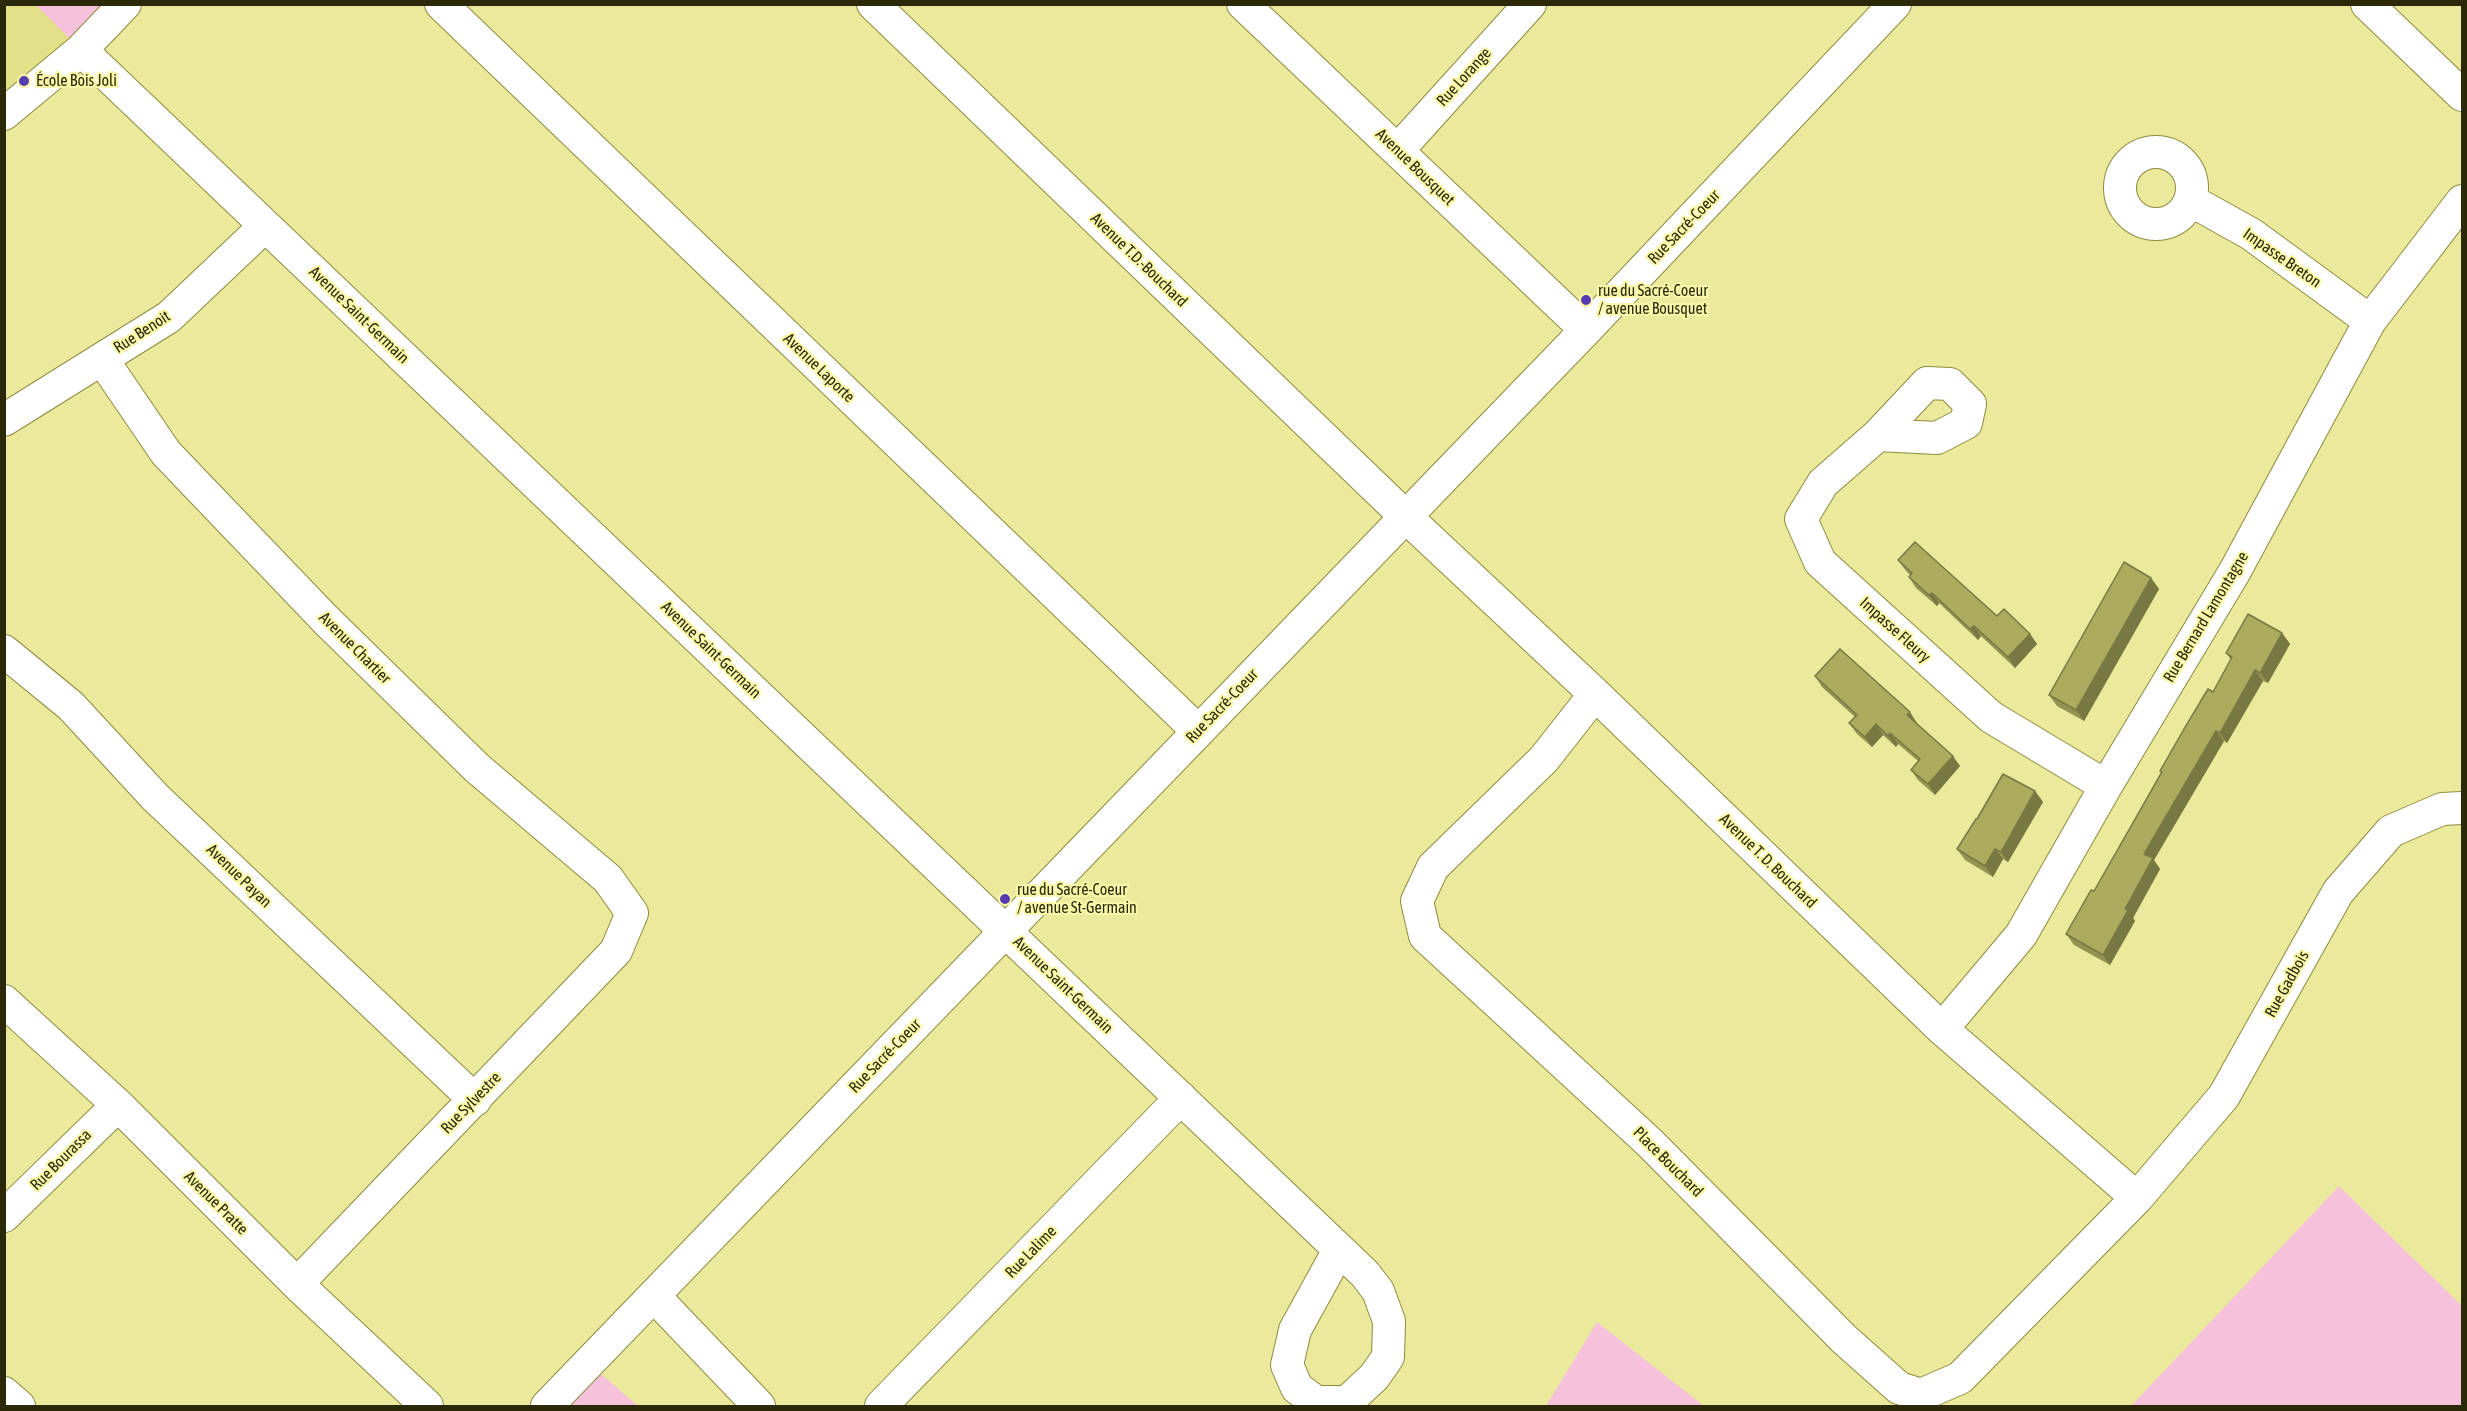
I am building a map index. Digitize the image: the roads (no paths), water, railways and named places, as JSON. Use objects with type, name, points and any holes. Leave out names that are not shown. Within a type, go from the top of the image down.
[{"type":"street","points":[[4,114],[81,51],[125,4]]},
{"type":"street","name":"Avenue Laporte","points":[[441,4],[1198,731]]},
{"type":"street","name":"Avenue T.D.-Bouchard","points":[[873,4],[1405,516]]},
{"type":"street","name":"Avenue Bousquet","points":[[1243,4],[1586,330]]},
{"type":"street","name":"Rue Lorange","points":[[1398,150],[1530,4]]},
{"type":"street","name":"Rue Sacré-Coeur","points":[[548,1407],[1586,330],[1895,4]]},
{"type":"street","points":[[2367,4],[2463,95]]},
{"type":"street","name":"Avenue Saint-Germain","points":[[81,51],[1340,1250]]},
{"type":"street","name":"Impasse Breton","points":[[2190,200],[2251,234],[2370,321]]},
{"type":"street","name":"Rue Bernard Lamontagne","points":[[1942,1029],[2021,935],[2106,786],[2235,571],[2370,321],[2463,201]]},
{"type":"street","name":"Rue Benoit","points":[[4,420],[169,316],[265,226]]},
{"type":"street","name":"Avenue Chartier","points":[[102,359],[166,453],[325,619],[477,768],[608,879],[632,913]]},
{"type":"street","name":"Impasse Fleury","points":[[1878,435],[1823,483],[1801,519],[1820,562],[1991,717],[2106,786]]},
{"type":"street","name":"Avenue T. D. Bouchard","points":[[1405,516],[1595,694],[1942,1029],[2137,1198]]},
{"type":"street","name":"Avenue Payan","points":[[4,651],[71,706],[155,797],[475,1100]]},
{"type":"street","name":"Place Bouchard","points":[[1595,694],[1544,759],[1433,867],[1417,901],[1425,936],[1650,1143],[1844,1339],[1899,1388],[1921,1395],[1960,1378],[2137,1198]]},
{"type":"street","name":"Rue Gadbois","points":[[2137,1198],[2224,1096],[2338,892],[2391,831],[2442,809],[2463,808]]},
{"type":"street","name":"Rue Sylvestre","points":[[297,1284],[616,951],[632,913]]},
{"type":"street","name":"Avenue Pratte","points":[[4,1001],[117,1105],[297,1284],[427,1407]]},
{"type":"street","name":"Rue Lalime","points":[[881,1407],[1181,1098]]},
{"type":"street","name":"Rue Bourassa","points":[[4,1216],[117,1105]]},
{"type":"street","points":[[654,1296],[759,1407]]},
{"type":"street","points":[[4,1393],[19,1407]]},
{"type":"place","name":"École Bois Joli","points":[[24,81]]},
{"type":"place","name":"rue du Sacré-Coeur / avenue Bousquet","points":[[1586,300]]},
{"type":"place","name":"rue du Sacré-Coeur / avenue St-Germain","points":[[1005,899]]}]
